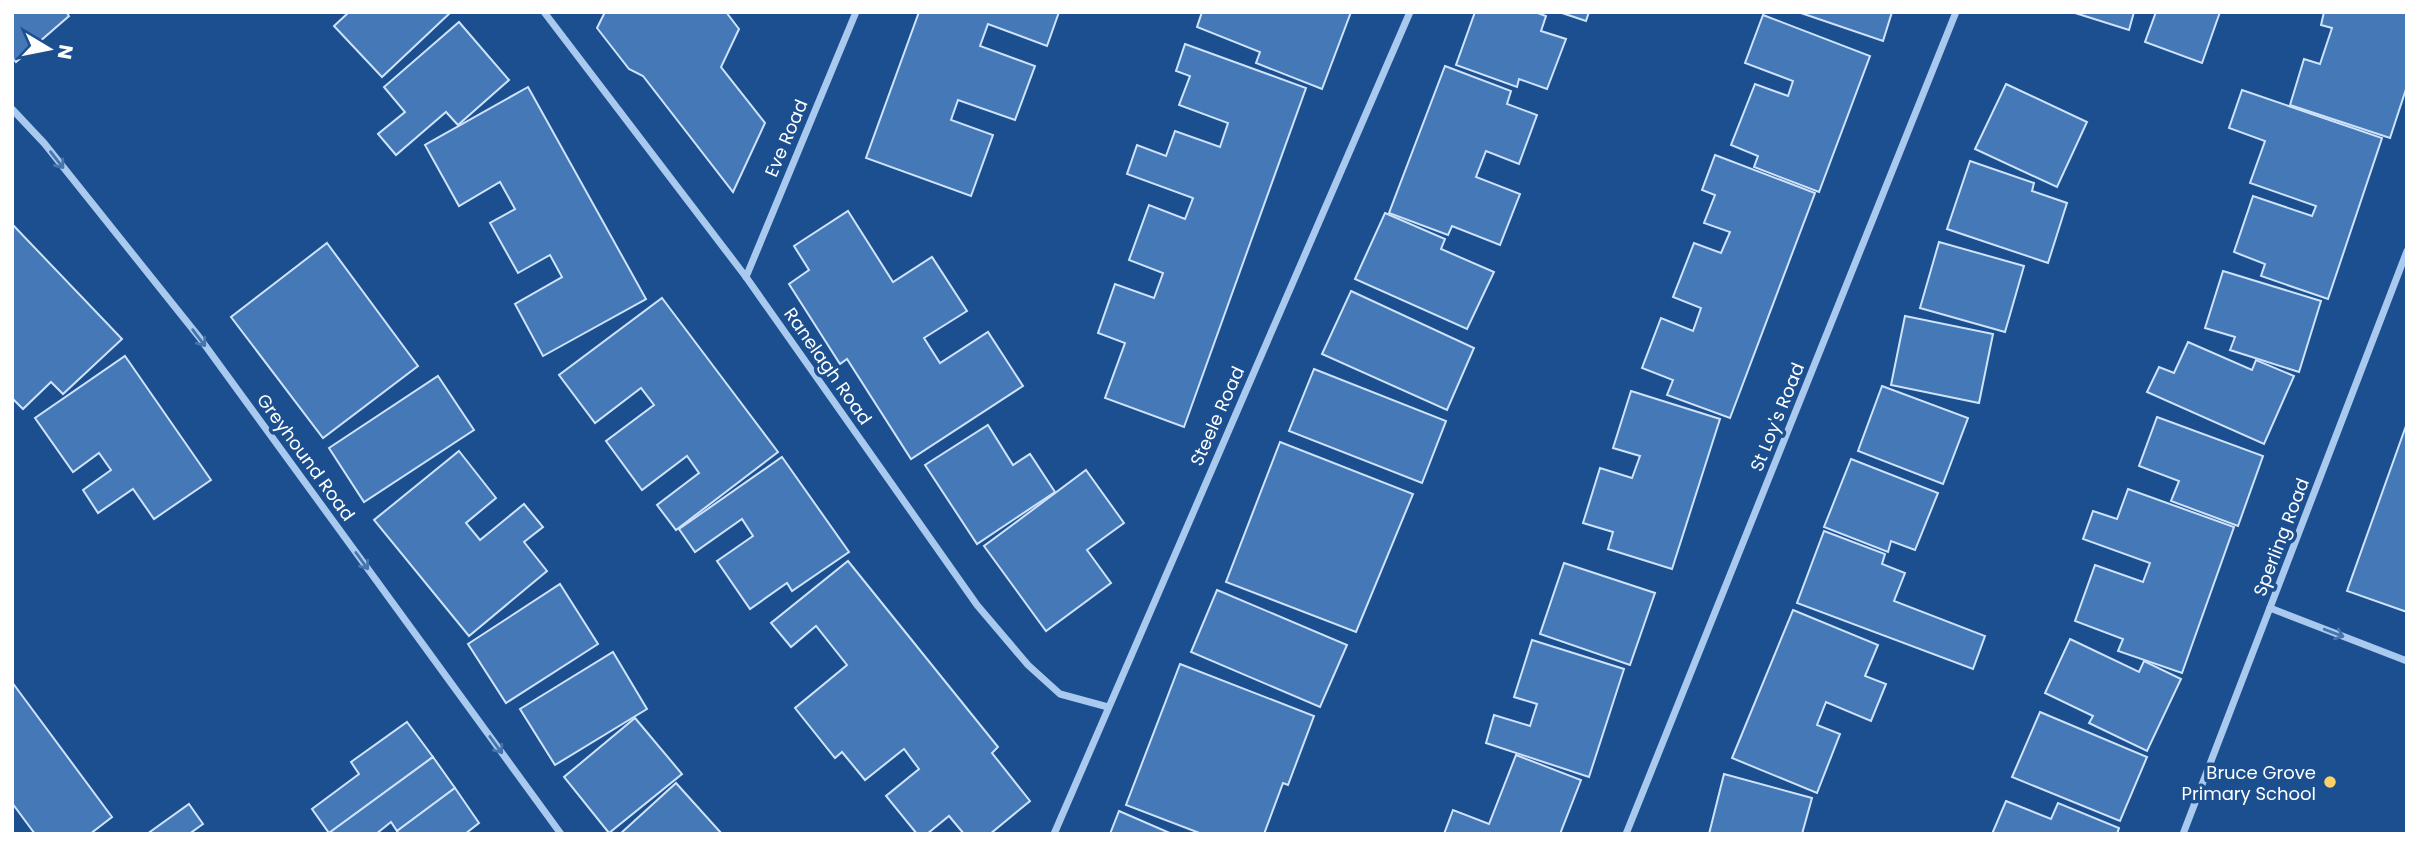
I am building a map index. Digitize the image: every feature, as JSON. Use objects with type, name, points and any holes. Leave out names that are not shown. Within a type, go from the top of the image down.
[{"type":"street","name":"Ranelagh Road","points":[[544,12],[746,276],[977,605],[1028,664],[1060,694],[1108,707]]},
{"type":"street","name":"Eve Road","points":[[746,276],[856,12]]},
{"type":"street","name":"Steele Road","points":[[1054,834],[1410,12]]},
{"type":"street","name":"St Loy's Road","points":[[1626,834],[1955,12]]},
{"type":"street","name":"Greyhound Road","points":[[12,109],[44,143],[199,337],[561,834]]},
{"type":"street","name":"Sperling Road","points":[[2183,834],[2407,251]]},
{"type":"street","points":[[2270,608],[2407,661]]},
{"type":"building","points":[[12,12],[66,12],[69,16],[16,62],[12,57]]},
{"type":"building","points":[[349,12],[451,12],[382,77],[334,26]]},
{"type":"building","points":[[605,12],[726,12],[739,29],[721,67],[765,123],[733,192],[643,76],[629,69],[597,28]]},
{"type":"building","points":[[919,12],[1059,12],[1047,46],[988,24],[980,46],[1035,66],[1015,120],[958,100],[951,120],[993,135],[971,196],[866,158]]},
{"type":"building","points":[[1202,12],[1351,12],[1322,89],[1256,63],[1260,52],[1197,27]]},
{"type":"building","points":[[1475,12],[1535,12],[1546,16],[1541,31],[1566,39],[1547,89],[1519,79],[1517,87],[1456,65]]},
{"type":"building","points":[[1559,12],[1589,12],[1586,21]]},
{"type":"building","points":[[1798,12],[1892,12],[1883,41]]},
{"type":"building","points":[[2072,12],[2134,12],[2129,30]]},
{"type":"building","points":[[2156,12],[2220,12],[2202,63],[2145,42]]},
{"type":"building","points":[[2324,12],[2407,12],[2407,86],[2390,138],[2290,105],[2304,59],[2320,64],[2332,28],[2321,25]]},
{"type":"building","points":[[1763,15],[1870,56],[1819,192],[1754,167],[1758,156],[1731,145],[1755,84],[1788,96],[1793,81],[1745,63]]},
{"type":"building","points":[[459,22],[509,80],[458,125],[446,112],[396,155],[378,134],[405,112],[384,87]]},
{"type":"building","points":[[1185,44],[1306,88],[1184,427],[1105,398],[1125,343],[1098,333],[1115,284],[1154,298],[1163,273],[1129,260],[1149,205],[1185,219],[1193,198],[1127,174],[1137,145],[1166,156],[1175,131],[1220,147],[1228,123],[1179,105],[1190,76],[1176,71]]},
{"type":"building","points":[[1445,66],[1511,91],[1507,104],[1537,115],[1519,164],[1486,151],[1476,177],[1520,194],[1500,245],[1452,226],[1448,235],[1389,213]]},
{"type":"building","points":[[2006,84],[2087,122],[2057,187],[1975,149]]},
{"type":"building","points":[[528,87],[646,299],[543,356],[515,304],[562,277],[550,255],[518,273],[490,223],[515,209],[500,182],[459,206],[425,145]]},
{"type":"building","points":[[2242,90],[2382,138],[2328,299],[2261,276],[2265,264],[2234,252],[2253,196],[2312,216],[2316,206],[2250,183],[2265,141],[2229,128]]},
{"type":"building","points":[[1715,155],[1815,193],[1730,418],[1667,395],[1673,380],[1642,368],[1661,318],[1693,331],[1701,308],[1673,297],[1694,243],[1721,253],[1730,232],[1704,223],[1715,195],[1702,190]]},
{"type":"building","points":[[1970,161],[2034,183],[2032,191],[2067,203],[2048,263],[1947,229]]},
{"type":"building","points":[[848,211],[893,282],[932,257],[967,311],[924,338],[940,363],[988,332],[1023,386],[911,459],[847,359],[840,364],[789,284],[809,270],[794,246]]},
{"type":"building","points":[[1385,213],[1445,239],[1441,249],[1494,272],[1467,329],[1355,279]]},
{"type":"building","points":[[12,224],[122,339],[63,394],[51,382],[23,409],[12,398]]},
{"type":"building","points":[[1939,242],[2024,266],[2005,332],[1920,308]]},
{"type":"building","points":[[327,243],[418,366],[323,438],[231,317]]},
{"type":"building","points":[[2223,271],[2321,301],[2299,372],[2230,350],[2235,337],[2205,328]]},
{"type":"building","points":[[1351,291],[1474,348],[1447,410],[1322,354]]},
{"type":"building","points":[[662,298],[778,452],[676,530],[657,505],[699,473],[687,456],[642,490],[606,441],[654,405],[641,388],[595,423],[559,375]]},
{"type":"building","points":[[1905,316],[1993,334],[1979,403],[1891,385]]},
{"type":"building","points":[[2188,342],[2252,370],[2256,360],[2294,376],[2264,444],[2147,392],[2159,367],[2174,373]]},
{"type":"building","points":[[125,356],[211,480],[154,519],[133,489],[98,513],[83,490],[111,470],[99,453],[73,472],[35,418]]},
{"type":"building","points":[[1314,369],[1446,421],[1422,483],[1289,431]]},
{"type":"building","points":[[438,376],[474,430],[364,502],[329,448]]},
{"type":"building","points":[[1882,386],[1968,418],[1943,484],[1858,451]]},
{"type":"building","points":[[1631,391],[1720,419],[1672,569],[1608,549],[1613,532],[1583,523],[1600,468],[1632,478],[1640,456],[1613,448]]},
{"type":"building","points":[[2157,417],[2263,456],[2238,526],[2171,501],[2179,481],[2139,466]]},
{"type":"building","points":[[2407,423],[2407,612],[2347,591]]},
{"type":"building","points":[[988,425],[1013,465],[1030,454],[1055,492],[977,544],[925,465]]},
{"type":"building","points":[[1280,442],[1413,494],[1356,632],[1226,582]]},
{"type":"building","points":[[459,451],[496,498],[466,523],[480,540],[524,504],[543,527],[524,542],[547,571],[469,636],[374,520]]},
{"type":"building","points":[[782,457],[849,552],[792,591],[787,583],[750,609],[717,561],[753,536],[742,519],[695,552],[679,529]]},
{"type":"building","points":[[1851,459],[1938,493],[1915,550],[1891,541],[1888,552],[1824,527]]},
{"type":"building","points":[[1086,470],[1124,523],[1087,550],[1111,583],[1046,631],[984,546]]},
{"type":"building","points":[[2128,489],[2234,527],[2182,673],[2118,651],[2123,639],[2075,621],[2095,565],[2143,582],[2150,563],[2083,539],[2093,511],[2117,519]]},
{"type":"building","points":[[1824,531],[1885,554],[1882,564],[1905,573],[1894,601],[1985,636],[1973,669],[1797,603]]},
{"type":"building","points":[[848,561],[998,747],[992,753],[1030,801],[990,834],[964,834],[949,816],[927,834],[917,834],[886,796],[919,769],[904,749],[865,780],[842,752],[835,758],[795,708],[847,665],[816,626],[791,647],[771,623]]},
{"type":"building","points":[[1564,563],[1655,593],[1630,665],[1540,634]]},
{"type":"building","points":[[560,584],[598,644],[506,703],[468,644]]},
{"type":"building","points":[[1217,590],[1347,645],[1320,707],[1191,652]]},
{"type":"building","points":[[1793,610],[1878,645],[1865,676],[1886,684],[1871,721],[1826,702],[1817,725],[1840,734],[1817,793],[1732,758]]},
{"type":"building","points":[[2070,639],[2139,672],[2144,661],[2181,679],[2147,751],[2089,723],[2093,716],[2045,693]]},
{"type":"building","points":[[1532,640],[1624,669],[1589,777],[1486,743],[1494,715],[1530,726],[1537,704],[1514,697]]},
{"type":"building","points":[[613,652],[647,709],[555,765],[520,709]]},
{"type":"building","points":[[1180,664],[1314,716],[1288,785],[1283,783],[1264,834],[1202,834],[1126,805]]},
{"type":"building","points":[[12,682],[112,817],[90,834],[35,834],[12,803]]},
{"type":"building","points":[[2040,712],[2147,757],[2120,821],[2012,777]]},
{"type":"building","points":[[635,718],[682,774],[609,833],[564,777]]},
{"type":"building","points":[[407,722],[433,757],[329,833],[312,809],[359,774],[351,762]]},
{"type":"building","points":[[1516,755],[1581,780],[1560,834],[1444,834],[1453,810],[1489,824]]},
{"type":"building","points":[[433,757],[455,788],[397,831],[391,822],[376,834],[329,833]]},
{"type":"building","points":[[1724,774],[1812,798],[1802,834],[1709,834]]},
{"type":"building","points":[[676,783],[722,834],[620,834]]},
{"type":"building","points":[[455,788],[479,823],[465,834],[399,834],[397,831]]},
{"type":"building","points":[[2006,801],[2051,819],[2058,803],[2119,828],[2117,834],[1992,834]]},
{"type":"building","points":[[189,804],[203,824],[189,834],[147,834]]},
{"type":"building","points":[[1119,811],[1172,834],[1110,834]]},
{"type":"place","name":"Bruce Grove Primary School","points":[[2330,782]]}]
